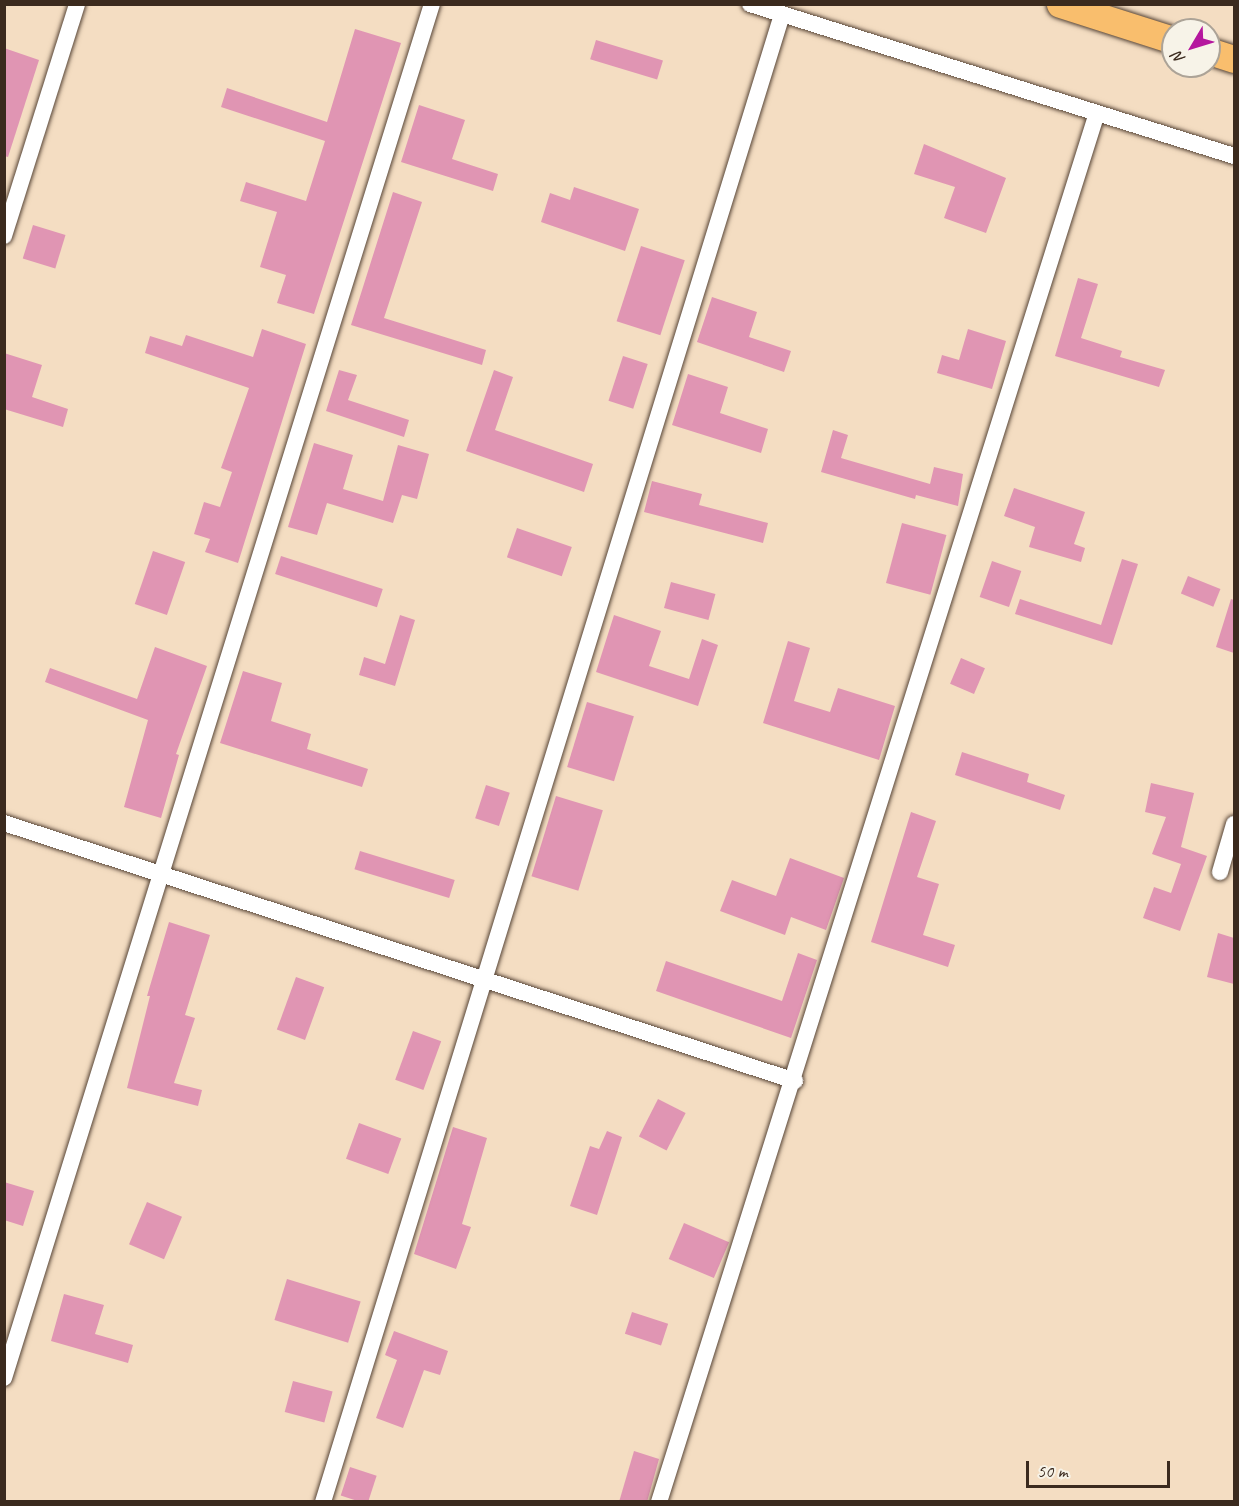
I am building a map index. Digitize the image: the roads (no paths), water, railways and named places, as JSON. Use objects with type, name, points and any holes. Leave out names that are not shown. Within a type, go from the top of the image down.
[{"type":"highway","points":[[1060,4],[1161,36]]},
{"type":"street","points":[[4,236],[77,4]]},
{"type":"street","points":[[4,1378],[432,4]]},
{"type":"street","points":[[750,4],[1234,156]]},
{"type":"street","points":[[323,1502],[782,15]]},
{"type":"street","points":[[659,1502],[795,1081],[1097,113]]},
{"type":"street","points":[[4,823],[795,1081]]},
{"type":"street","points":[[1220,872],[1234,824]]}]
